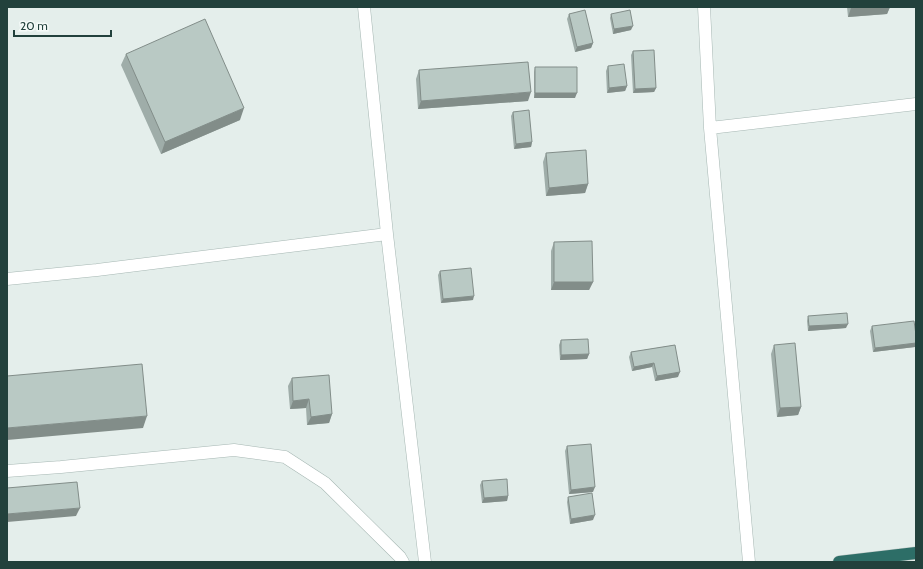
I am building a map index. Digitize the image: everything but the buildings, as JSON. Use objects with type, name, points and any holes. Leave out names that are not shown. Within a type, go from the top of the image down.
[{"type":"highway","points":[[839,562],[916,553]]},
{"type":"street","points":[[364,7],[425,562]]},
{"type":"street","points":[[704,7],[710,128],[749,562]]},
{"type":"street","points":[[710,128],[916,104]]},
{"type":"street","points":[[7,279],[105,269],[388,234]]},
{"type":"street","points":[[7,471],[234,450],[285,458],[325,483],[400,557],[403,562]]}]
